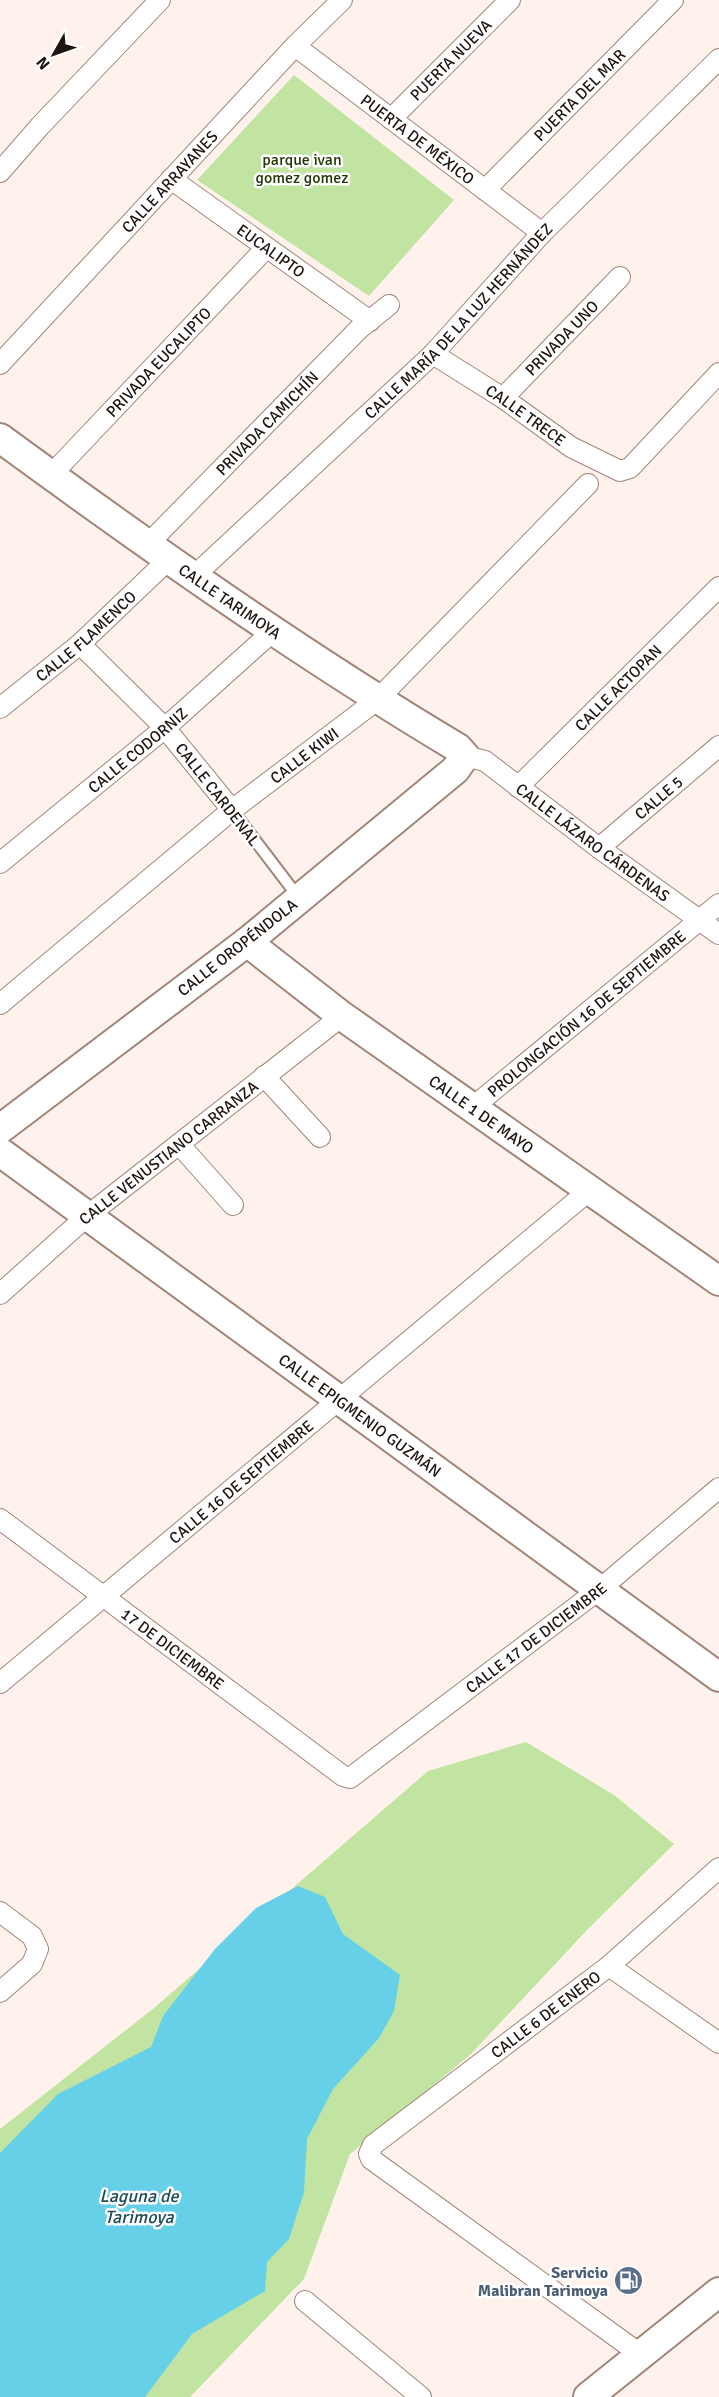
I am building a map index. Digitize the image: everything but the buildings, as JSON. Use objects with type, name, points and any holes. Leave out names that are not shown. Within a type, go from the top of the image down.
[{"type":"street","points":[[0,172],[40,126],[160,0]]},
{"type":"street","name":"CALLE ARRAYANES","points":[[0,364],[295,46],[342,0]]},
{"type":"street","name":"PUERTA NUEVA","points":[[392,119],[510,0]]},
{"type":"street","name":"PUERTA DEL MAR","points":[[486,190],[673,0]]},
{"type":"street","name":"PUERTA DE MÉXICO","points":[[295,46],[542,232]]},
{"type":"street","name":"CALLE MARÍA DE LA LUZ HERNÁNDEZ","points":[[193,577],[433,354],[542,232],[719,59]]},
{"type":"street","name":"EUCALIPTO","points":[[171,179],[370,321]]},
{"type":"street","name":"PRIVADA EUCALIPTO","points":[[51,475],[266,248]]},
{"type":"street","name":"PRIVADA UNO","points":[[503,398],[620,277]]},
{"type":"street","name":"PRIVADA CAMICHÍN","points":[[158,553],[370,321],[389,305]]},
{"type":"street","name":"CALLE TRECE","points":[[433,354],[503,398],[571,447],[620,471],[630,468],[719,373]]},
{"type":"street","name":"CALLE TARIMOYA","points":[[0,438],[158,553],[272,632],[377,700],[458,748],[465,757]]},
{"type":"street","name":"CALLE KIWI","points":[[0,1004],[232,810],[377,700],[588,484]]},
{"type":"street","name":"CALLE FLAMENCO","points":[[0,708],[80,644],[158,553]]},
{"type":"street","name":"CALLE ACTOPAN","points":[[518,787],[719,587]]},
{"type":"street","name":"CALLE CODORNIZ","points":[[0,863],[165,728],[272,632]]},
{"type":"street","name":"CALLE CARDENAL","points":[[80,644],[165,728],[232,810]]},
{"type":"street","name":"CALLE 5","points":[[598,848],[719,746]]},
{"type":"street","name":"CALLE LÁZARO CÁRDENAS","points":[[465,757],[476,757],[485,761],[598,848],[719,934]]},
{"type":"street","name":"CALLE OROPÉNDOLA","points":[[0,1129],[247,942],[455,770],[465,757]]},
{"type":"street","name":"PROLONGACIÓN 16 DE SEPTIEMBRE","points":[[472,1107],[719,904]]},
{"type":"street","name":"CALLE 1 DE MAYO","points":[[247,942],[342,1016],[719,1281]]},
{"type":"street","name":"CALLE VENUSTIANO CARRANZA","points":[[0,1293],[86,1217],[342,1016]]},
{"type":"street","points":[[264,1076],[320,1137]]},
{"type":"street","points":[[179,1144],[233,1205]]},
{"type":"street","name":"CALLE EPIGMENIO GUZMÁN","points":[[0,1152],[719,1677]]},
{"type":"street","name":"CALLE 16 DE SEPTIEMBRE","points":[[0,1683],[591,1189]]},
{"type":"street","name":"CALLE 17 DE DICIEMBRE","points":[[347,1778],[353,1777],[600,1589],[719,1488]]},
{"type":"street","name":"17 DE DICIEMBRE","points":[[0,1520],[104,1595],[347,1778]]},
{"type":"street","name":"CALLE 6 DE ENERO","points":[[640,2355],[371,2159],[369,2154],[373,2145],[609,1966],[719,1868]]},
{"type":"street","points":[[0,1912],[32,1936],[38,1949],[32,1964],[0,1992]]},
{"type":"street","points":[[609,1966],[719,2043]]},
{"type":"street","points":[[588,2397],[719,2292]]},
{"type":"street","points":[[305,2301],[421,2397]]},
{"type":"lane","name":"CALLE CARDENAL","points":[[232,810],[299,899]]},
{"type":"green space","name":"parque ivan gomez gomez","points":[[294,75],[454,200],[369,296],[197,180]]},
{"type":"green space","points":[[526,1742],[614,1795],[674,1844],[587,1930],[471,2054],[350,2154],[304,2279],[190,2397],[0,2397],[0,2129],[154,2008],[428,1771]]},
{"type":"water","name":"Laguna de Tarimoya","points":[[298,1886],[325,1897],[343,1934],[400,1975],[394,2011],[379,2038],[333,2089],[307,2139],[304,2192],[289,2239],[267,2262],[265,2291],[192,2334],[145,2397],[0,2397],[0,2153],[58,2094],[151,2047],[163,2016],[215,1949],[256,1908]]},
{"type":"place","name":"Servicio Malibran Tarimoya","points":[[629,2281]]}]
